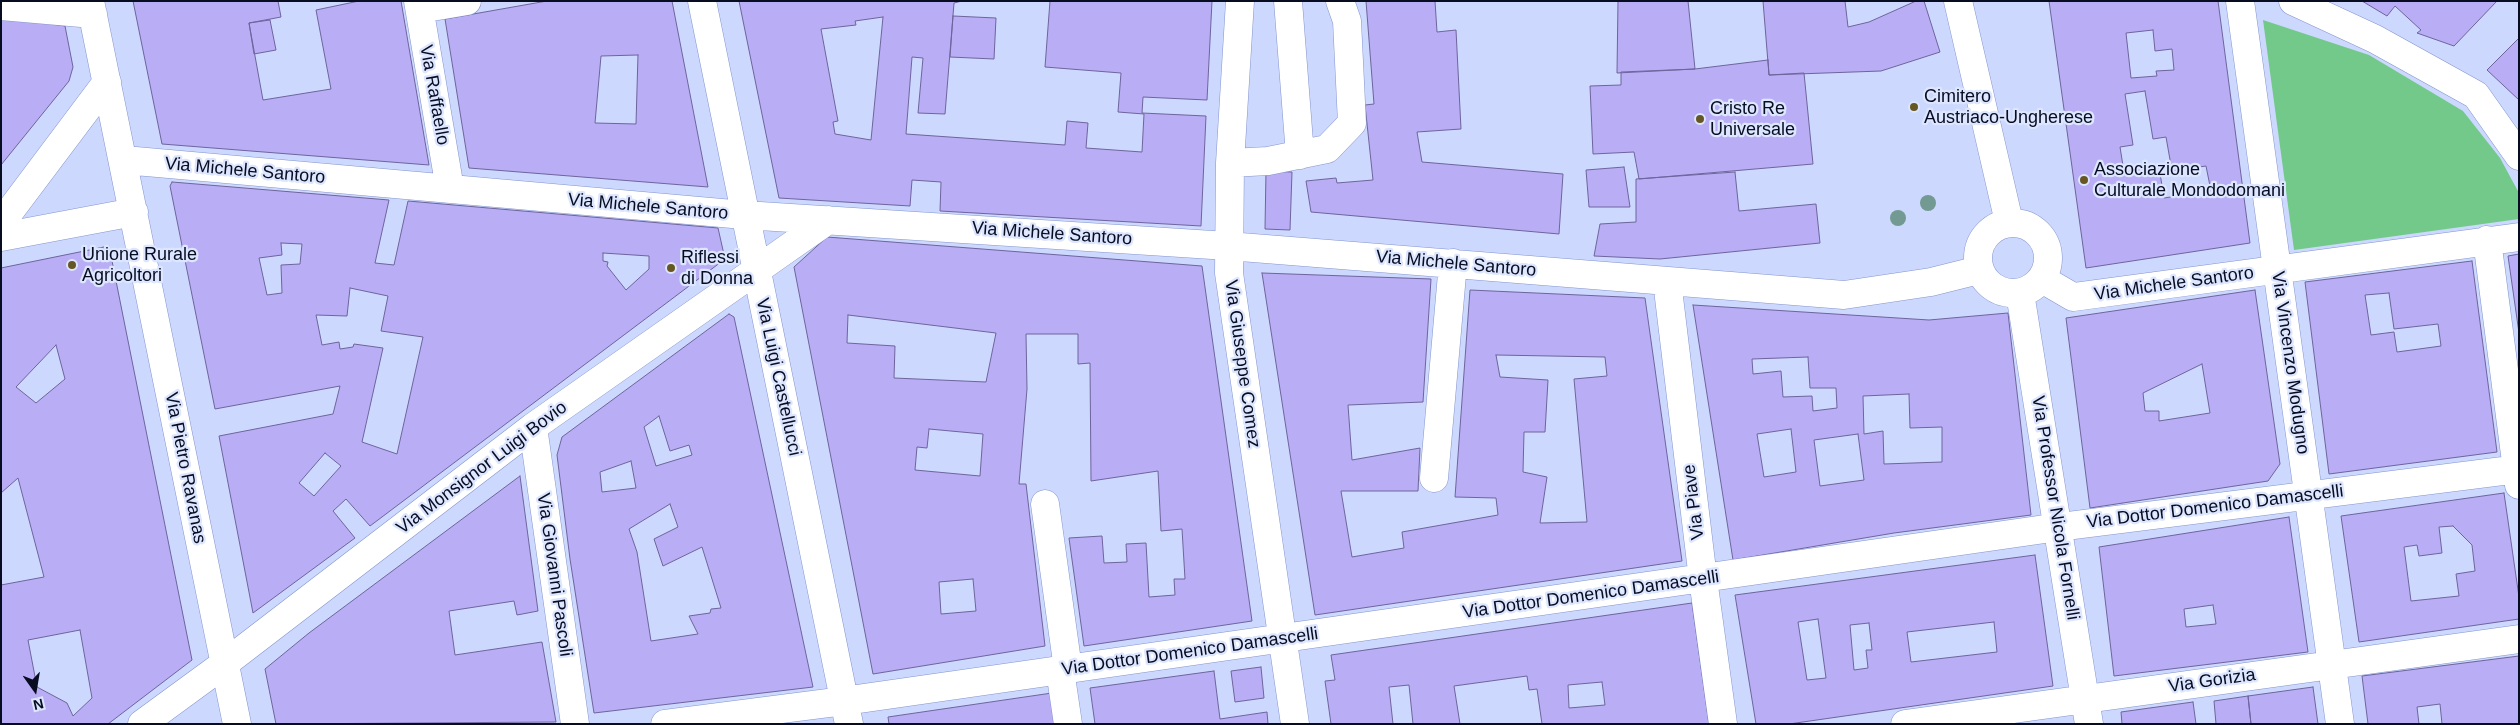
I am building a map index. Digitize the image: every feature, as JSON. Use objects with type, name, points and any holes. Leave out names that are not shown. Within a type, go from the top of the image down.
[{"type":"street","points":[[419,5],[467,1]]},
{"type":"street","name":"Via Luigi Castellucci","points":[[702,1],[846,712]]},
{"type":"street","name":"Via Giuseppe Comez","points":[[1240,1],[1230,163],[1229,273],[1295,724]]},
{"type":"street","points":[[1288,1],[1300,155]]},
{"type":"street","points":[[1230,163],[1268,161],[1327,149],[1352,123],[1346,21],[1340,1]]},
{"type":"street","points":[[1958,1],[2009,222]]},
{"type":"street","name":"Via Vincenzo Modugno","points":[[2240,1],[2340,724]]},
{"type":"street","points":[[2293,1],[2375,39],[2476,95],[2519,156]]},
{"type":"street","name":"Via Raffaello","points":[[419,5],[450,189]]},
{"type":"street","points":[[1,6],[92,8]]},
{"type":"street","name":"Via Pietro Ravanas","points":[[92,8],[237,724]]},
{"type":"street","points":[[1,223],[107,82]]},
{"type":"street","name":"Via Michele Santoro","points":[[124,160],[744,215],[1228,246],[1844,295],[1931,282],[1979,270]]},
{"type":"street","points":[[1,237],[134,212]]},
{"type":"street","name":"Via Monsignor Luigi Bovio","points":[[142,724],[224,664],[533,427],[828,220]]},
{"type":"street","points":[[2009,222],[2029,226],[2044,240],[2048,260],[2031,286],[2010,294],[1991,286],[1979,270],[1977,259],[1982,240],[1989,231],[2009,222]]},
{"type":"street","name":"Via Michele Santoro","points":[[2031,286],[2073,298],[2519,237]]},
{"type":"street","points":[[2487,240],[2518,474]]},
{"type":"street","points":[[1434,478],[1453,263]]},
{"type":"street","name":"Via Piave","points":[[1667,281],[1703,579],[1723,724]]},
{"type":"street","name":"Via Professor Nicola Fornelli","points":[[2031,286],[2059,527],[2087,711]]},
{"type":"street","name":"Via Giovanni Pascoli","points":[[533,427],[575,724]]},
{"type":"street","name":"Via Dottor Domenico Damascelli","points":[[664,724],[846,712],[1064,670],[2059,527],[2309,494],[2518,474]]},
{"type":"street","points":[[1045,504],[1064,670],[1068,724]]},
{"type":"street","name":"Via Gorizia","points":[[1905,724],[2087,711],[2331,665],[2519,639]]},
{"type":"green space","points":[[2263,20],[2369,55],[2463,111],[2500,158],[2519,193],[2519,219],[2294,250]]},
{"type":"building","points":[[133,1],[278,1],[281,17],[249,23],[263,100],[331,89],[316,10],[359,1],[401,1],[429,165],[162,144]]},
{"type":"building","points":[[547,1],[672,1],[708,187],[469,168],[445,19]],"holes":[[[638,55],[636,124],[595,123],[601,56]]]},
{"type":"building","points":[[739,1],[962,1],[954,3],[945,114],[918,113],[923,58],[912,57],[906,134],[1065,145],[1067,121],[1088,123],[1086,148],[1142,152],[1144,114],[1118,112],[1121,73],[1045,67],[1050,1],[1212,1],[1207,100],[1143,97],[1142,113],[1206,116],[1201,226],[940,211],[941,182],[912,180],[910,206],[779,198]],"holes":[[[883,17],[871,140],[835,134],[833,122],[838,121],[821,29],[856,25],[855,21]]]},
{"type":"building","points":[[1366,1],[1435,1],[1437,32],[1456,30],[1461,129],[1417,132],[1422,162],[1563,174],[1559,234],[1311,212],[1306,181],[1336,178],[1337,183],[1373,180],[1365,105],[1374,104]]},
{"type":"building","points":[[1618,1],[1688,1],[1695,69],[1617,73]]},
{"type":"building","points":[[1763,1],[1845,1],[1848,27],[1869,22],[1916,1],[1924,1],[1940,52],[1881,71],[1769,75]]},
{"type":"building","points":[[2049,1],[2218,1],[2250,243],[2086,268]],"holes":[[[2153,30],[2155,51],[2172,49],[2174,70],[2156,71],[2157,76],[2131,78],[2126,33]],[[2145,91],[2153,139],[2166,137],[2172,171],[2206,166],[2211,191],[2164,198],[2159,167],[2124,172],[2120,147],[2133,145],[2125,94]]]},
{"type":"building","points":[[2362,1],[2497,1],[2454,46],[2417,33],[2421,30],[2395,6],[2387,16]]},
{"type":"building","points":[[1,16],[65,26],[73,67],[69,81],[1,165]]},
{"type":"building","points":[[953,16],[996,18],[994,59],[950,57]]},
{"type":"building","points":[[270,20],[276,50],[254,54],[249,23]]},
{"type":"building","points":[[2519,38],[2519,100],[2487,70]]},
{"type":"building","name":"Cristo Re Universale","points":[[1768,60],[1769,75],[1804,73],[1813,164],[1639,179],[1634,152],[1593,154],[1590,86],[1621,85],[1621,72],[1695,69]]},
{"type":"building","points":[[1624,167],[1630,207],[1589,207],[1586,170]]},
{"type":"building","points":[[1266,171],[1292,172],[1290,230],[1265,229]]},
{"type":"building","points":[[1735,172],[1739,211],[1816,204],[1820,243],[1660,259],[1594,256],[1600,224],[1636,222],[1636,179]]},
{"type":"building","points":[[172,182],[389,200],[375,263],[394,265],[408,201],[718,228],[725,259],[370,526],[346,499],[333,511],[355,538],[253,613],[219,436],[333,414],[340,386],[215,409],[170,186]],"holes":[[[281,243],[302,244],[300,264],[281,265],[282,293],[267,295],[259,258],[282,255]],[[603,253],[649,256],[649,269],[626,290],[607,266],[608,262],[603,261]],[[350,288],[388,296],[381,331],[423,337],[397,454],[362,442],[383,348],[354,344],[353,347],[340,349],[339,342],[322,345],[316,315],[347,316]],[[325,453],[341,466],[314,496],[299,483]]]},
{"type":"building","points":[[827,237],[1202,266],[1252,621],[1084,646],[1069,538],[1102,536],[1104,563],[1127,562],[1126,544],[1146,543],[1149,597],[1175,595],[1174,579],[1185,579],[1182,529],[1161,531],[1158,471],[1091,481],[1090,363],[1078,364],[1078,334],[1026,334],[1027,389],[1019,484],[1026,484],[1045,646],[873,674],[794,267]],"holes":[[[848,315],[996,333],[986,382],[894,378],[895,346],[847,343]],[[929,429],[983,434],[980,476],[915,470],[917,447],[927,448]],[[973,579],[976,611],[941,614],[939,582]]]},
{"type":"building","points":[[109,246],[192,660],[108,724],[1,724],[1,585],[44,577],[18,478],[1,493],[1,268]],"holes":[[[56,345],[65,379],[36,403],[16,387]],[[80,630],[92,698],[73,716],[67,703],[37,687],[28,640]]]},
{"type":"building","points":[[2519,254],[2519,333],[2508,256]]},
{"type":"building","points":[[2472,261],[2497,452],[2329,474],[2305,282]],"holes":[[[2389,293],[2394,329],[2438,324],[2441,346],[2397,352],[2394,332],[2371,335],[2365,295]]]},
{"type":"building","points":[[1262,273],[1431,279],[1423,402],[1348,405],[1352,460],[1420,448],[1418,491],[1341,491],[1352,557],[1404,548],[1402,532],[1498,515],[1496,498],[1455,497],[1470,290],[1645,298],[1682,561],[1315,615]],"holes":[[[1496,355],[1605,357],[1607,376],[1574,379],[1587,522],[1540,523],[1547,477],[1523,472],[1524,432],[1545,432],[1548,380],[1500,377]]]},
{"type":"building","points":[[2255,290],[2280,464],[2268,481],[2090,508],[2066,318]],"holes":[[[2202,364],[2210,413],[2159,421],[2159,411],[2145,411],[2143,393]]]},
{"type":"building","points":[[1693,305],[1929,320],[2008,313],[2031,515],[1894,533],[1733,560]],"holes":[[[1808,357],[1810,388],[1836,388],[1837,408],[1813,411],[1812,396],[1783,397],[1781,371],[1753,374],[1752,359]],[[1909,394],[1910,428],[1942,427],[1942,462],[1884,464],[1883,431],[1864,434],[1863,396]],[[1791,429],[1796,472],[1764,477],[1757,434]],[[1858,434],[1864,480],[1820,486],[1814,440]]]},
{"type":"building","points":[[729,314],[734,317],[813,687],[594,713],[570,559],[557,455],[562,437]],"holes":[[[659,416],[670,451],[689,445],[692,455],[656,466],[644,427]],[[631,461],[636,488],[602,492],[600,472]],[[670,504],[678,527],[654,539],[663,566],[702,547],[721,608],[711,609],[710,613],[689,616],[698,634],[651,641],[637,552],[629,529]]]},
{"type":"building","points":[[520,476],[538,611],[517,615],[514,601],[449,611],[455,655],[542,642],[556,722],[276,724],[265,669],[309,633]]},
{"type":"building","points":[[2504,493],[2519,597],[2519,619],[2359,642],[2341,516]],"holes":[[[2453,526],[2472,545],[2475,571],[2456,574],[2459,596],[2411,601],[2404,547],[2417,545],[2419,556],[2442,553],[2439,527]]]},
{"type":"building","points":[[2289,517],[2308,652],[2114,676],[2099,547]],"holes":[[[2213,605],[2216,624],[2186,627],[2184,609]]]},
{"type":"building","points":[[2035,555],[2053,686],[1789,724],[1756,724],[1735,595]],"holes":[[[1818,619],[1826,678],[1807,680],[1798,622]],[[1994,622],[1997,652],[1911,662],[1907,632]],[[1869,623],[1872,650],[1866,650],[1868,668],[1854,670],[1850,625]]]},
{"type":"building","points":[[1692,603],[1709,724],[1542,724],[1537,689],[1529,690],[1527,676],[1454,686],[1460,724],[1413,724],[1409,685],[1389,687],[1393,724],[1331,724],[1325,681],[1335,680],[1331,655]],"holes":[[[1602,682],[1605,705],[1569,708],[1568,685]]]},
{"type":"building","points":[[2519,656],[2519,724],[2442,724],[2440,704],[2417,707],[2419,724],[2368,724],[2362,676]]},
{"type":"building","points":[[1261,667],[1264,698],[1235,702],[1231,671]]},
{"type":"building","points":[[1214,671],[1220,719],[1267,712],[1268,724],[1095,724],[1090,688]]},
{"type":"building","points":[[2313,687],[2318,724],[2251,724],[2248,696]]},
{"type":"building","points":[[1052,693],[1056,724],[889,724],[888,717]]},
{"type":"building","points":[[2248,696],[2251,724],[2216,724],[2214,701]]},
{"type":"building","points":[[2193,702],[2196,724],[2122,724],[2121,712]]},
{"type":"place","name":"Cimitero Austriaco-Ungherese","points":[[1914,107]]},
{"type":"place","name":"Cristo Re Universale","points":[[1700,119]]},
{"type":"place","name":"Associazione Culturale Mondodomani","points":[[2084,180]]},
{"type":"place","name":"Unione Rurale Agricoltori","points":[[72,265]]},
{"type":"place","name":"Riflessi di Donna","points":[[671,268]]}]
